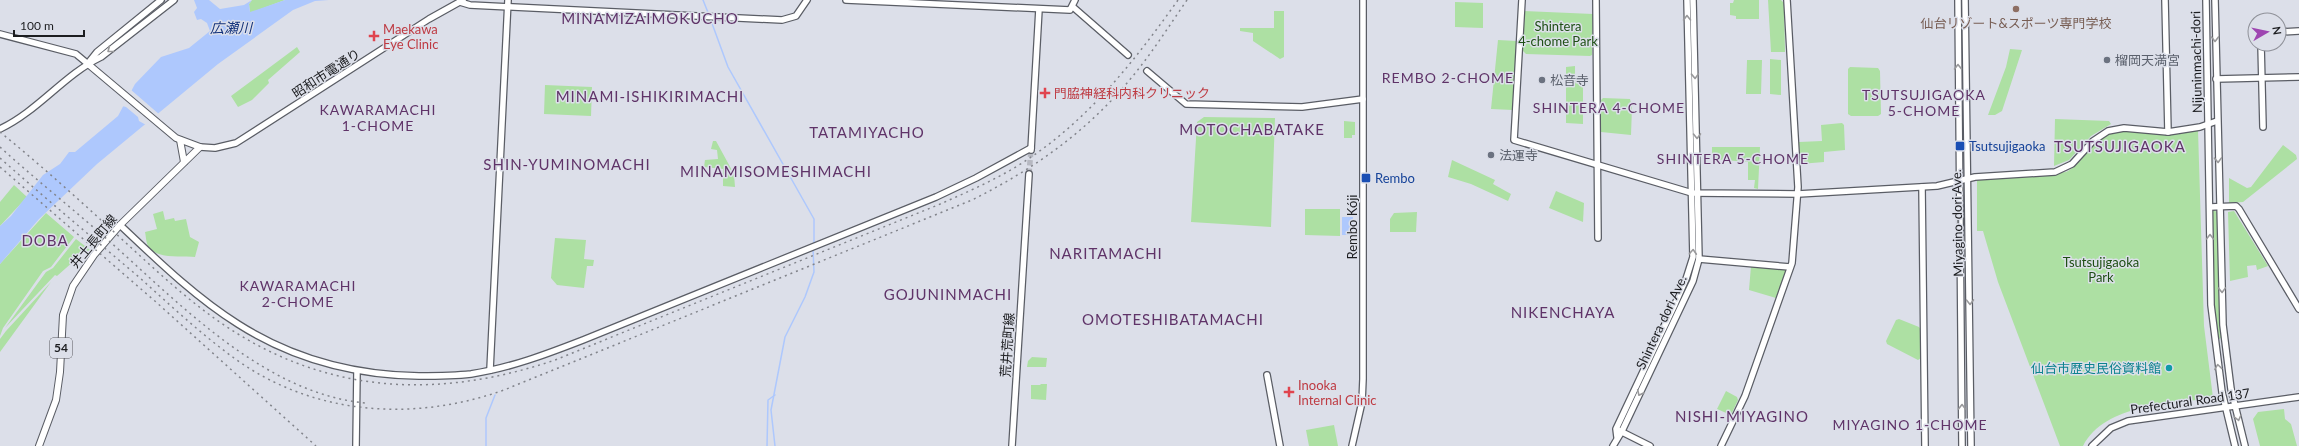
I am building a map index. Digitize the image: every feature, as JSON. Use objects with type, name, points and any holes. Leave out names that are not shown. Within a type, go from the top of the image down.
[{"type":"main road","points":[[88,64],[172,135],[180,140],[200,147]]},
{"type":"main road","points":[[180,140],[184,162]]},
{"type":"main road","name":"井土長町線","points":[[39,446],[58,394],[62,321],[68,296],[80,272],[120,225],[200,147]]},
{"type":"street","points":[[0,121],[3,128],[27,114],[88,64],[97,52],[161,0]]},
{"type":"street","points":[[88,64],[101,58],[174,0]]},
{"type":"street","points":[[462,1],[470,5],[508,3],[704,16],[788,19],[796,16],[802,4],[807,0]]},
{"type":"street","points":[[846,0],[1070,10],[1073,7],[1075,0]]},
{"type":"street","name":"Rembo Kóji","points":[[1352,446],[1362,402],[1363,0]]},
{"type":"street","points":[[1522,0],[1514,140],[1696,194],[1798,194],[1922,187],[1968,179],[2058,171],[2076,161],[2101,135],[2115,129],[2168,132],[2217,121]]},
{"type":"street","points":[[1596,0],[1598,238]]},
{"type":"street","name":"Shintera-dori Ave.","points":[[1619,430],[1693,281],[1699,259],[1687,0]]},
{"type":"street","name":"Shintera-dori Ave.","points":[[1619,430],[1689,271],[1693,257],[1696,194],[1693,0]]},
{"type":"street","points":[[1721,446],[1745,396],[1790,267],[1798,194],[1787,0]]},
{"type":"street","name":"Miyagino-dori Ave.","points":[[1958,0],[1962,446]]},
{"type":"street","name":"Miyagino-dori Ave.","points":[[1965,0],[1971,446]]},
{"type":"street","points":[[2165,0],[2168,132]]},
{"type":"street","name":"Nijuninmachi-dori","points":[[2206,0],[2212,318],[2225,406],[2235,446]]},
{"type":"street","name":"Nijuninmachi-dori","points":[[2215,0],[2219,207],[2224,330],[2235,405],[2245,446]]},
{"type":"street","name":"昭和市電通り","points":[[200,147],[215,148],[236,143],[429,20],[462,1]]},
{"type":"street","points":[[490,370],[508,3]]},
{"type":"street","points":[[1073,7],[1128,55]]},
{"type":"street","points":[[120,225],[193,291],[240,325],[288,350],[324,363],[357,371],[384,375],[444,376],[490,370],[556,351],[811,248],[952,190],[1031,149],[1039,9]]},
{"type":"street","points":[[2287,32],[2299,32]]},
{"type":"street","points":[[0,34],[76,54],[88,64]]},
{"type":"street","points":[[2261,52],[2263,127]]},
{"type":"street","points":[[1147,71],[1186,104],[1302,107],[1363,99]]},
{"type":"street","points":[[2216,78],[2299,77]]},
{"type":"street","name":"荒井荒町線","points":[[1012,446],[1029,174]]},
{"type":"street","points":[[1922,187],[1925,446]]},
{"type":"street","points":[[2210,207],[2236,206],[2239,209],[2299,309]]},
{"type":"street","points":[[1699,259],[1790,267]]},
{"type":"street","points":[[356,446],[357,371]]},
{"type":"street","points":[[1267,375],[1280,446]]},
{"type":"street","name":"Prefectural Road 137","points":[[2092,446],[2111,428],[2128,421],[2225,406],[2299,397]]},
{"type":"street","points":[[1613,446],[1619,430],[1650,446]]},
{"type":"green space","points":[[252,0],[285,0],[250,13],[249,4]]},
{"type":"green space","points":[[1734,0],[1759,0],[1759,19],[1736,19],[1736,16],[1730,15],[1730,3],[1733,3]]},
{"type":"green space","points":[[1768,0],[1781,0],[1784,3],[1785,52],[1771,52]]},
{"type":"green space","points":[[1455,2],[1483,3],[1483,28],[1455,27]]},
{"type":"green space","points":[[1274,11],[1284,11],[1284,57],[1280,59],[1253,41],[1253,33],[1240,31],[1240,28],[1274,28]]},
{"type":"green space","name":"Shintera 4-chome Park","points":[[1524,11],[1593,14],[1592,55],[1526,54],[1523,51]]},
{"type":"green space","points":[[1498,40],[1517,41],[1513,110],[1491,109]]},
{"type":"green space","points":[[297,47],[300,52],[268,80],[269,83],[252,100],[238,107],[231,96]]},
{"type":"green space","points":[[2010,49],[2022,50],[2002,111],[1995,115],[1988,115],[2006,67]]},
{"type":"green space","points":[[1770,59],[1781,60],[1781,95],[1770,94]]},
{"type":"green space","points":[[1747,60],[1762,60],[1761,94],[1746,94]]},
{"type":"green space","points":[[1575,66],[1575,76],[1583,77],[1583,124],[1566,123],[1566,67]]},
{"type":"green space","points":[[1850,67],[1878,68],[1880,71],[1881,114],[1878,116],[1851,116],[1848,114],[1848,69]]},
{"type":"green space","points":[[545,85],[592,87],[591,116],[544,114]]},
{"type":"green space","points":[[1603,98],[1630,99],[1632,107],[1631,135],[1601,132],[1601,100]]},
{"type":"green space","points":[[1204,117],[1275,118],[1271,227],[1191,222],[1197,122]]},
{"type":"green space","points":[[2055,119],[2109,121],[2111,124],[2091,136],[2069,160],[2054,166]]},
{"type":"green space","points":[[1344,121],[1355,122],[1355,135],[1352,135],[1352,138],[1344,138]]},
{"type":"green space","points":[[1842,123],[1844,125],[1845,150],[1824,152],[1824,162],[1800,164],[1799,142],[1822,141],[1821,125]]},
{"type":"green space","name":"Tsutsujigaoka Park","points":[[2198,130],[2204,326],[2213,398],[2159,404],[2123,413],[2107,421],[2093,432],[2083,446],[2060,446],[1998,282],[1983,231],[1977,231],[1977,180],[2066,172],[2072,169],[2098,140],[2118,131],[2134,131],[2165,135]]},
{"type":"green space","points":[[713,141],[716,141],[734,174],[735,187],[723,186],[723,169],[704,167],[705,160],[718,159],[717,150],[711,149]]},
{"type":"green space","points":[[2283,145],[2296,155],[2297,159],[2243,202],[2229,203],[2229,178],[2247,188],[2251,187]]},
{"type":"green space","points":[[1712,147],[1760,147],[1758,189],[1754,188],[1755,180],[1748,180],[1748,162],[1712,159]]},
{"type":"green space","points":[[1452,160],[1495,180],[1493,184],[1511,194],[1508,201],[1471,184],[1448,177]]},
{"type":"green space","points":[[14,185],[27,197],[0,226],[0,202]]},
{"type":"green space","points":[[1556,191],[1584,203],[1583,222],[1549,208]]},
{"type":"green space","points":[[1305,209],[1340,209],[1340,236],[1305,235]]},
{"type":"green space","points":[[2214,210],[2218,213],[2222,337],[2219,339],[2214,309],[2212,212]]},
{"type":"green space","points":[[163,211],[165,220],[174,218],[175,221],[186,219],[190,237],[199,242],[195,257],[163,255],[152,251],[148,246],[145,232],[157,229],[153,214]]},
{"type":"green space","points":[[2234,211],[2268,266],[2257,270],[2256,265],[2247,266],[2248,277],[2230,281],[2228,212]]},
{"type":"green space","points":[[1417,212],[1416,232],[1390,232],[1390,219],[1394,213]]},
{"type":"green space","points":[[46,213],[74,237],[51,267],[43,271],[3,328],[0,336],[0,264]]},
{"type":"green space","points":[[555,238],[586,240],[584,259],[594,260],[593,266],[587,266],[584,288],[557,285],[551,278]]},
{"type":"green space","points":[[76,239],[90,250],[83,253],[57,276],[55,275],[5,328],[46,272],[53,268]]},
{"type":"green space","points":[[1751,266],[1784,268],[1786,270],[1776,298],[1749,290]]},
{"type":"green space","points":[[51,282],[0,352],[0,339]]},
{"type":"green space","points":[[1899,319],[1919,327],[1921,330],[1921,358],[1918,360],[1887,344],[1886,341],[1896,320]]},
{"type":"green space","points":[[1032,357],[1047,358],[1046,367],[1027,367],[1028,361]]},
{"type":"green space","points":[[1047,384],[1046,400],[1031,399],[1031,385]]},
{"type":"green space","points":[[1726,391],[1737,397],[1738,400],[1731,415],[1717,409]]},
{"type":"green space","points":[[2284,409],[2285,419],[2291,424],[2297,446],[2260,446],[2253,419],[2258,412]]},
{"type":"green space","points":[[1334,425],[1338,446],[1309,446],[1306,430]]},
{"type":"water","name":"広瀬川","points":[[194,0],[209,0],[220,9],[244,5],[252,0],[249,4],[250,12],[285,0],[329,0],[315,1],[293,10],[218,64],[97,164],[39,219],[0,264],[0,226],[11,216],[43,175],[60,164],[69,152],[75,152],[118,116],[135,84],[161,57],[189,48],[210,31],[207,23],[201,19],[197,20],[194,12],[197,8]]},
{"type":"water","points":[[1342,217],[1353,217],[1353,235],[1342,235]]},
{"type":"pier","points":[[130,89],[160,115],[148,126],[139,121],[138,117],[126,107],[122,106]]},
{"type":"waterway","points":[[703,0],[709,15]]},
{"type":"waterway","points":[[710,18],[728,67],[814,219],[814,244]]},
{"type":"waterway","points":[[775,446],[771,410],[785,337],[805,297],[814,272],[813,248]]},
{"type":"waterway","points":[[486,446],[486,418],[495,395]]},
{"type":"waterway","points":[[767,446],[768,400],[775,395]]},
{"type":"tunnel","points":[[1029,174],[1031,150]]},
{"type":"railway","points":[[0,132],[64,186],[152,267],[194,303],[238,334],[276,354],[315,369],[354,379],[394,384],[433,384],[474,380],[514,372],[555,360],[938,205],[999,176],[1019,165],[1043,148],[1087,111],[1126,69],[1178,0]]},
{"type":"railway","points":[[0,158],[210,339],[234,358],[265,377],[297,392],[331,402],[365,408],[400,409],[435,407],[470,400],[504,390],[972,200],[995,188],[1038,162],[1059,147],[1097,115],[1115,97],[1139,68],[1187,0]]},
{"type":"railway","points":[[0,147],[108,240],[194,317],[226,342],[258,364],[292,382],[328,396],[365,403]]},
{"type":"railway","points":[[0,167],[156,302],[316,446]]},
{"type":"place","name":"仙台リゾート&スポーツ専門学校","points":[[2016,9]]},
{"type":"place","name":"Maekawa Eye Clinic","points":[[374,36]]},
{"type":"place","name":"榴岡天満宮","points":[[2107,60]]},
{"type":"place","name":"松音寺","points":[[1542,80]]},
{"type":"place","name":"門脇神経科内科クリニック","points":[[1045,93]]},
{"type":"place","name":"Tsutsujigaoka","points":[[1960,146]]},
{"type":"place","name":"法運寺","points":[[1491,155]]},
{"type":"place","name":"Rembo","points":[[1366,178]]},
{"type":"place","name":"仙台市歴史民俗資料館","points":[[2169,368]]},
{"type":"place","name":"Inooka Internal Clinic","points":[[1289,392]]},
{"type":"district","name":"MINAMIZAIMOKUCHO","points":[[650,19]]},
{"type":"district","name":"REMBO 2-CHOME","points":[[1448,78]]},
{"type":"district","name":"MINAMI-ISHIKIRIMACHI","points":[[650,97]]},
{"type":"district","name":"TSUTSUJIGAOKA 5-CHOME","points":[[1924,104]]},
{"type":"district","name":"SHINTERA 4-CHOME","points":[[1609,108]]},
{"type":"district","name":"KAWARAMACHI 1-CHOME","points":[[378,118]]},
{"type":"district","name":"MOTOCHABATAKE","points":[[1252,130]]},
{"type":"district","name":"TATAMIYACHO","points":[[867,133]]},
{"type":"district","name":"TSUTSUJIGAOKA","points":[[2120,147]]},
{"type":"district","name":"SHINTERA 5-CHOME","points":[[1733,159]]},
{"type":"district","name":"SHIN-YUMINOMACHI","points":[[567,165]]},
{"type":"district","name":"MINAMISOMESHIMACHI","points":[[776,172]]},
{"type":"district","name":"DOBA","points":[[45,241]]},
{"type":"district","name":"NARITAMACHI","points":[[1106,254]]},
{"type":"district","name":"KAWARAMACHI 2-CHOME","points":[[298,294]]},
{"type":"district","name":"GOJUNINMACHI","points":[[948,295]]},
{"type":"district","name":"NIKENCHAYA","points":[[1563,313]]},
{"type":"district","name":"OMOTESHIBATAMACHI","points":[[1173,320]]},
{"type":"district","name":"NISHI-MIYAGINO","points":[[1742,417]]},
{"type":"district","name":"MIYAGINO 1-CHOME","points":[[1910,425]]}]
